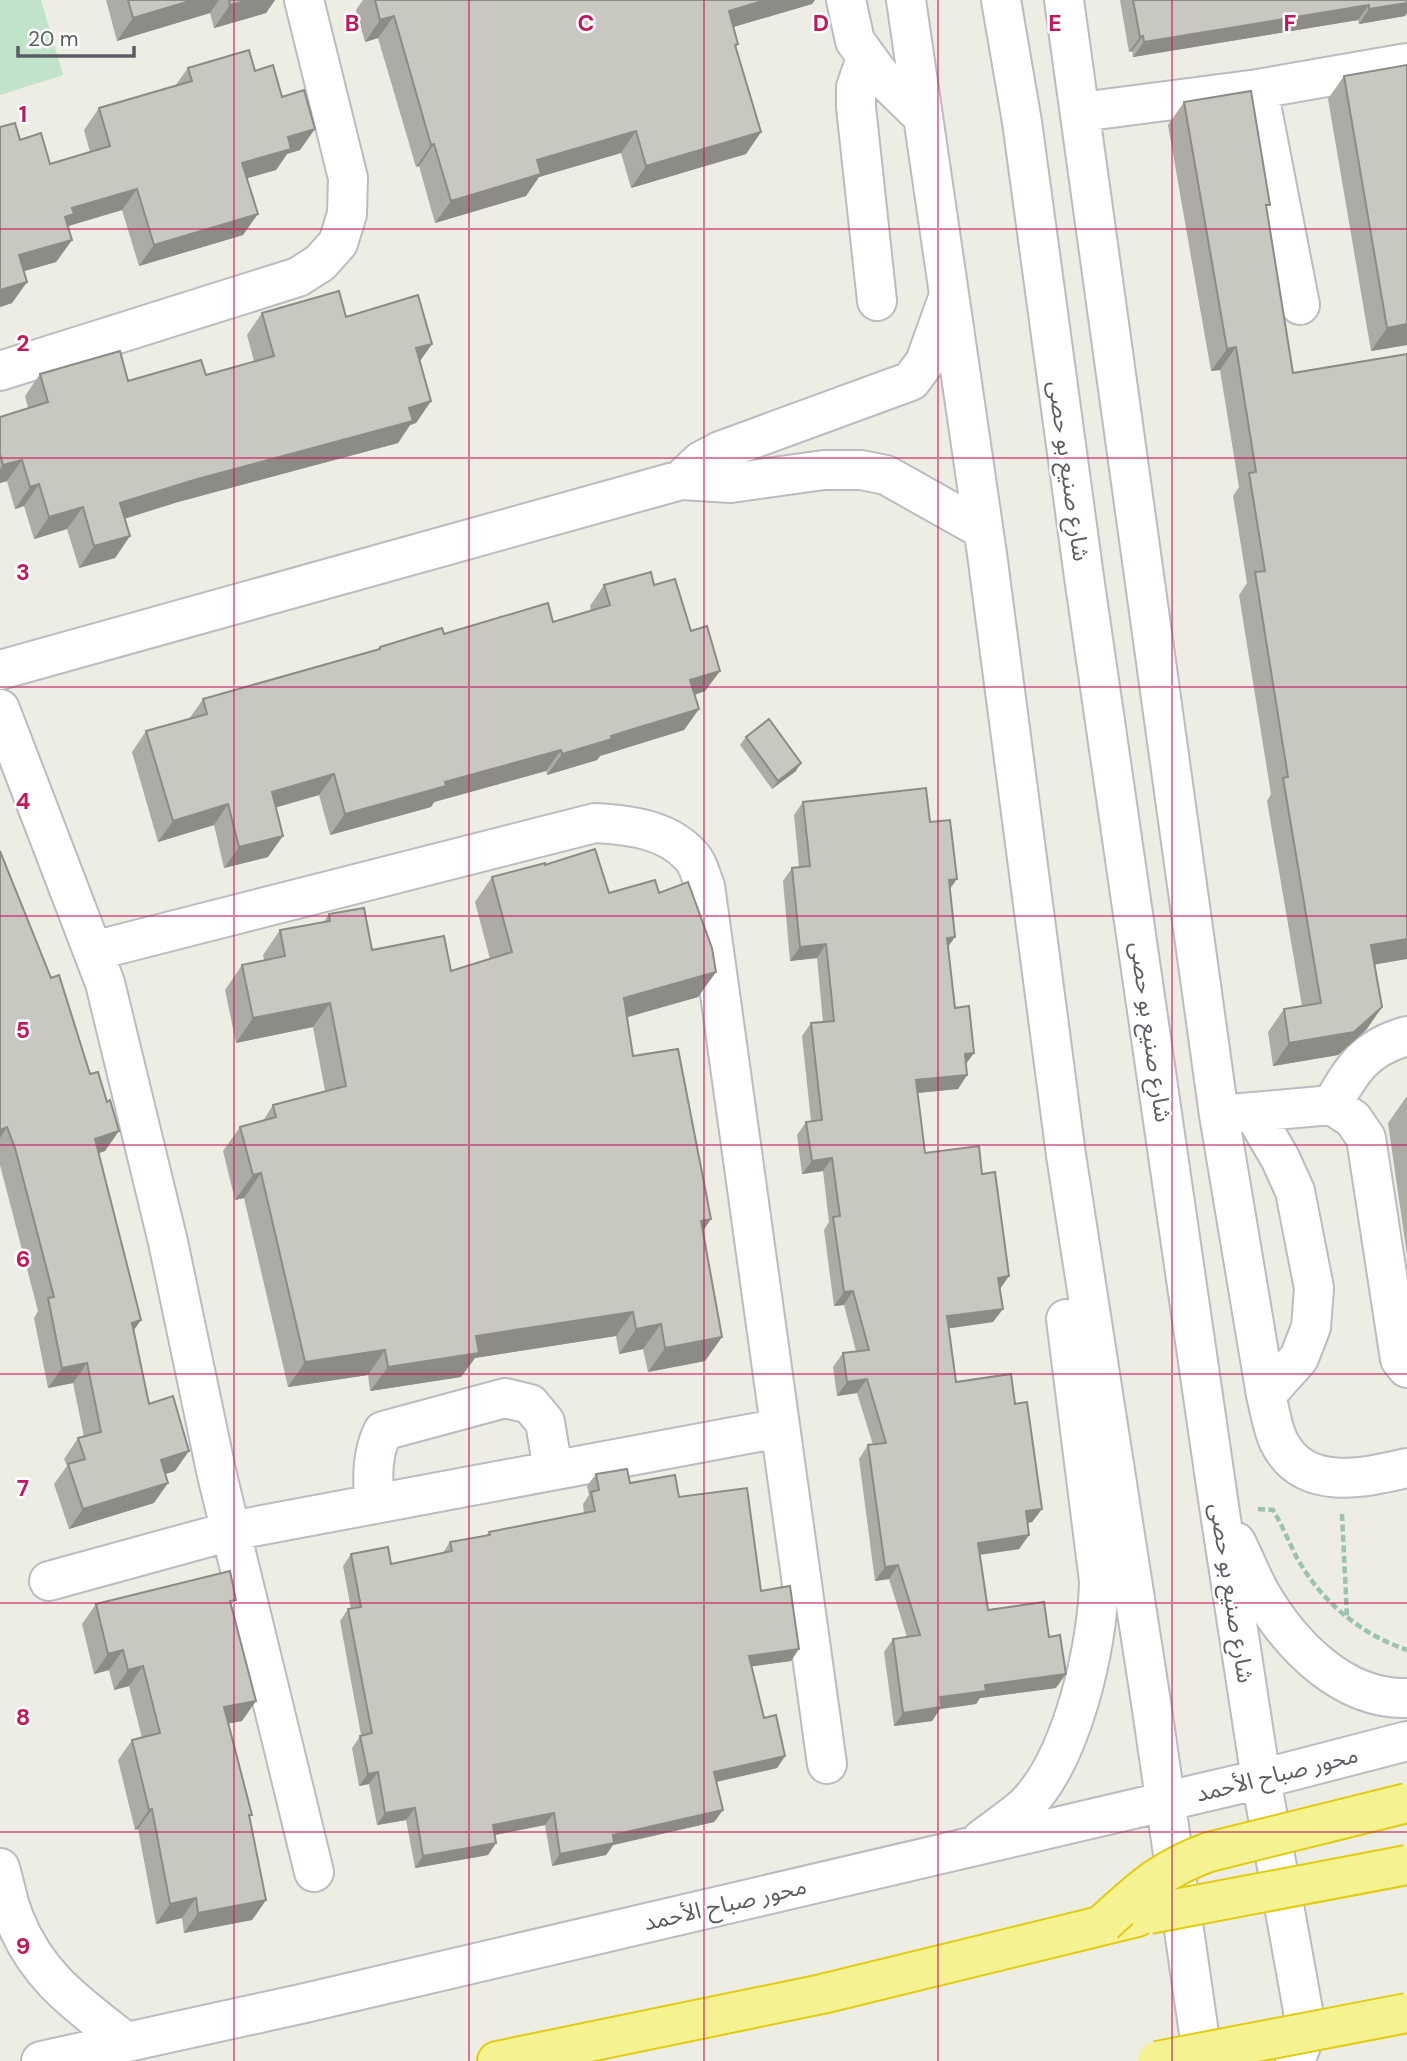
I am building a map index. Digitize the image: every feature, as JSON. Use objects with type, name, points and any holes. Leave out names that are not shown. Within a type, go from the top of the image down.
[{"type":"highway","points":[[1104,1923],[1147,1883],[1182,1862],[1209,1852],[1407,1803]]},
{"type":"highway","points":[[497,2061],[821,1994],[1104,1923],[1407,1865]]},
{"type":"highway","points":[[1157,2061],[1407,2013]]},
{"type":"street","points":[[0,371],[298,277],[320,263],[338,243],[347,214],[348,178],[304,0]]},
{"type":"street","points":[[846,0],[855,41],[866,58],[923,117]]},
{"type":"street","points":[[906,0],[950,294],[1066,1155],[1153,1709],[1203,2061]]},
{"type":"street","name":"شارع صنيع بو حصى","points":[[1001,0],[1022,122],[1084,578],[1219,1506],[1261,1779],[1303,2010],[1304,2038],[1295,2061]]},
{"type":"street","points":[[1065,0],[1236,1114],[1266,1395],[1278,1441],[1296,1464],[1340,1478],[1362,1479],[1407,1468]]},
{"type":"street","points":[[866,58],[856,87],[856,107],[877,301]]},
{"type":"street","points":[[1081,111],[1258,89],[1407,63]]},
{"type":"street","points":[[1258,89],[1300,305]]},
{"type":"street","points":[[681,480],[701,461],[720,451],[911,381],[925,362],[950,294]]},
{"type":"street","points":[[0,670],[681,480],[731,483],[824,470],[861,470],[886,475],[982,529]]},
{"type":"street","points":[[0,709],[105,983],[168,1242],[231,1531],[314,1872]]},
{"type":"street","points":[[93,951],[595,823],[632,825],[663,836],[692,857],[705,886],[827,1764]]},
{"type":"street","points":[[1332,1105],[1347,1076],[1367,1054],[1389,1041],[1407,1036]]},
{"type":"street","points":[[1236,1114],[1332,1105],[1353,1119],[1366,1138],[1400,1359],[1407,1368]]},
{"type":"street","points":[[1236,1114],[1280,1158],[1295,1191],[1314,1288],[1311,1327],[1299,1358],[1266,1395]]},
{"type":"street","points":[[971,1846],[1024,1807],[1047,1779],[1064,1747],[1098,1614],[1099,1581],[1054,1226],[1055,1202],[1066,1155]]},
{"type":"street","points":[[373,1504],[372,1464],[376,1445],[383,1431],[505,1398],[530,1404],[545,1422],[553,1470]]},
{"type":"street","points":[[49,1581],[231,1531],[780,1428]]},
{"type":"street","points":[[1219,1506],[1262,1596],[1288,1634],[1333,1676],[1359,1690],[1391,1699],[1407,1698]]},
{"type":"street","name":"محور صباح الأحمد","points":[[41,2061],[305,2003],[1261,1779],[1407,1741]]},
{"type":"street","points":[[0,1868],[13,1917],[35,1960],[67,1996],[126,2042]]},
{"type":"path","points":[[1340,1478],[1348,1619]]},
{"type":"path","points":[[1219,1506],[1273,1510],[1311,1579],[1348,1619],[1407,1650]]},
{"type":"green space","points":[[0,0],[41,0],[63,75],[0,95]]},
{"type":"building","points":[[128,0],[193,0],[133,18]]},
{"type":"building","points":[[229,0],[249,0],[230,5]]},
{"type":"building","points":[[375,0],[766,0],[729,11],[738,44],[735,45],[761,132],[646,166],[636,131],[537,160],[541,174],[451,201],[434,144],[431,145],[394,16],[380,20]]},
{"type":"building","points":[[1133,0],[1407,0],[1407,3],[1369,9],[1369,5],[1144,42],[1143,36],[1140,37]]},
{"type":"building","points":[[249,50],[255,71],[273,65],[282,97],[304,90],[315,129],[288,137],[291,149],[242,163],[258,214],[154,245],[137,189],[72,208],[74,214],[65,217],[72,240],[19,255],[27,282],[0,290],[0,127],[15,123],[20,140],[41,133],[50,164],[110,146],[99,108],[192,81],[188,68]]},
{"type":"building","points":[[1407,65],[1407,324],[1387,328],[1344,76]]},
{"type":"building","points":[[1251,91],[1293,373],[1407,354],[1407,939],[1371,945],[1382,1007],[1354,1032],[1289,1043],[1284,1009],[1321,1003],[1283,778],[1288,777],[1255,572],[1265,571],[1249,473],[1256,472],[1236,347],[1227,349],[1184,102]]},
{"type":"building","points":[[339,291],[346,317],[418,295],[432,344],[416,348],[431,401],[409,408],[413,421],[194,480],[120,503],[130,536],[94,546],[83,507],[49,517],[39,484],[30,487],[22,460],[3,465],[0,454],[0,417],[48,402],[40,374],[120,351],[128,381],[201,360],[206,375],[274,356],[262,313]]},
{"type":"building","points":[[651,572],[654,585],[675,579],[691,631],[707,626],[720,671],[690,680],[699,709],[562,754],[561,750],[445,782],[446,786],[345,814],[334,774],[272,792],[283,836],[239,847],[228,804],[173,821],[146,731],[207,714],[203,699],[380,649],[442,628],[444,634],[548,603],[553,622],[610,605],[604,585]]},
{"type":"building","points":[[769,719],[801,763],[778,781],[746,737]]},
{"type":"building","points":[[926,788],[930,822],[950,820],[957,879],[949,880],[955,937],[947,938],[955,1008],[969,1006],[974,1053],[965,1054],[967,1075],[916,1080],[925,1153],[979,1146],[982,1174],[995,1172],[1009,1276],[998,1278],[1003,1309],[947,1316],[956,1382],[1011,1374],[1015,1404],[1027,1402],[1042,1509],[1026,1511],[1029,1535],[978,1543],[988,1610],[1044,1602],[1049,1637],[1060,1635],[1066,1674],[985,1685],[986,1691],[940,1697],[941,1707],[903,1713],[893,1639],[920,1635],[898,1565],[885,1567],[868,1445],[886,1443],[867,1379],[847,1382],[843,1353],[869,1350],[853,1291],[844,1292],[833,1217],[840,1216],[832,1158],[812,1161],[806,1122],[822,1120],[811,1023],[834,1021],[826,944],[800,947],[792,868],[810,866],[803,802]]},
{"type":"building","points":[[595,849],[609,893],[655,880],[659,893],[688,882],[712,948],[716,972],[624,998],[633,1056],[678,1049],[711,1219],[701,1221],[722,1337],[665,1348],[661,1324],[636,1329],[633,1312],[476,1336],[479,1353],[388,1367],[385,1350],[305,1362],[261,1173],[253,1175],[240,1127],[276,1117],[273,1105],[346,1086],[330,1003],[253,1018],[242,965],[285,956],[280,930],[330,921],[329,914],[364,908],[372,950],[444,936],[451,971],[512,952],[492,877],[545,865]]},
{"type":"building","points":[[0,851],[51,978],[59,975],[90,1074],[98,1072],[107,1102],[110,1100],[119,1131],[95,1139],[141,1320],[132,1323],[149,1404],[173,1396],[189,1451],[161,1460],[168,1483],[83,1509],[68,1464],[85,1459],[78,1438],[101,1432],[87,1363],[62,1368],[48,1298],[54,1297],[15,1148],[7,1127],[0,1130]]},
{"type":"building","points":[[627,1469],[630,1483],[675,1475],[679,1497],[747,1488],[761,1591],[790,1586],[799,1649],[749,1656],[764,1718],[776,1715],[785,1756],[714,1772],[723,1810],[613,1835],[614,1843],[560,1854],[554,1813],[493,1825],[496,1843],[423,1856],[415,1808],[385,1813],[378,1772],[368,1774],[360,1736],[372,1733],[348,1609],[361,1607],[351,1554],[388,1547],[391,1564],[452,1551],[450,1542],[595,1511],[591,1492],[599,1490],[596,1474]]},
{"type":"building","points":[[230,1571],[236,1600],[230,1601],[256,1701],[224,1707],[252,1815],[249,1815],[266,1900],[198,1913],[196,1898],[170,1904],[152,1809],[149,1810],[132,1740],[160,1733],[143,1666],[128,1670],[123,1650],[108,1654],[96,1604]]}]
